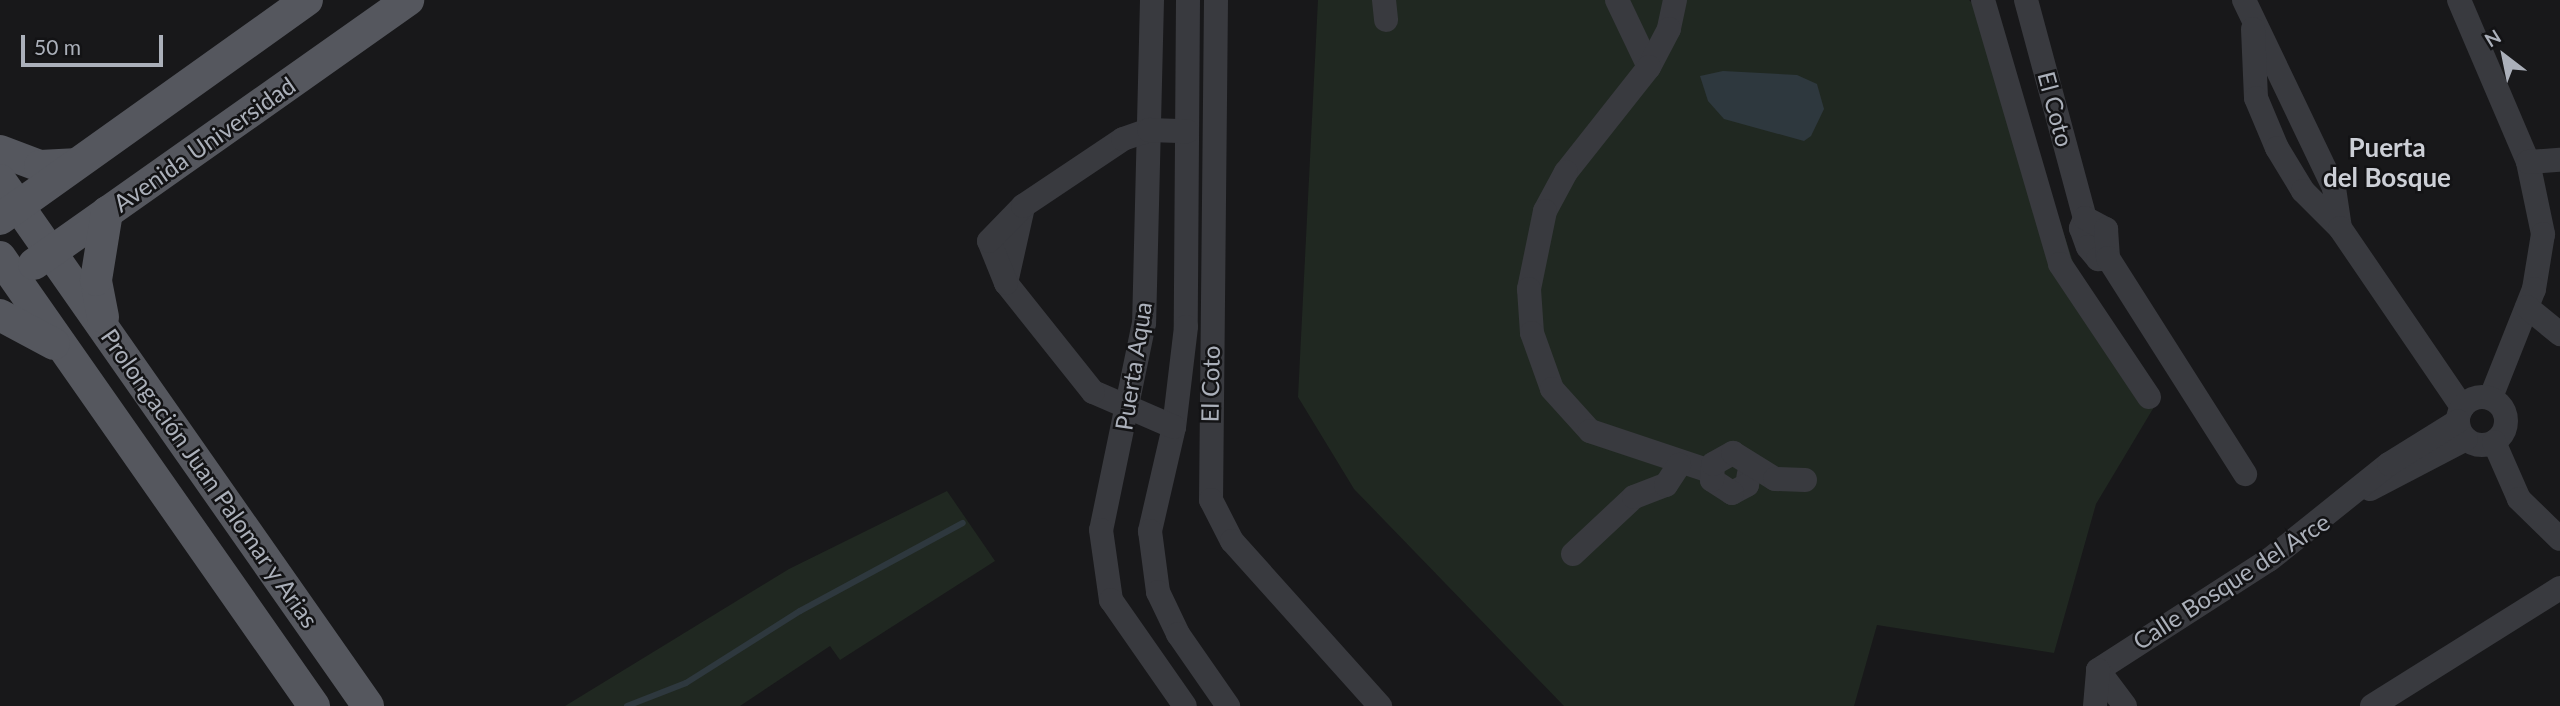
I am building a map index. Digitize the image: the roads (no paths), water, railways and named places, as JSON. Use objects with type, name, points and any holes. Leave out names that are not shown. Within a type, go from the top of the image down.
[{"type":"main road","points":[[9,212],[307,0]]},
{"type":"main road","name":"Avenida Universidad","points":[[5,274],[51,252],[408,0]]},
{"type":"main road","points":[[0,151],[40,166],[74,164]]},
{"type":"main road","name":"Prolongación Juan Palomar y Arias","points":[[0,180],[9,212],[51,252],[105,325],[368,706]]},
{"type":"main road","points":[[105,325],[96,281],[107,212]]},
{"type":"main road","name":"Prolongación Juan Palomar y Arias","points":[[5,274],[69,355],[314,706]]},
{"type":"main road","points":[[0,315],[69,355]]},
{"type":"street","name":"Puerta Aqua","points":[[1152,0],[1144,323],[1101,530],[1111,600],[1185,706]]},
{"type":"street","name":"Puerta Aqua","points":[[1188,0],[1186,327],[1174,427],[1150,531],[1158,592],[1178,634],[1228,706]]},
{"type":"street","name":"El Coto","points":[[1216,0],[1212,500],[1232,541],[1380,706]]},
{"type":"street","points":[[1618,0],[1649,67]]},
{"type":"street","points":[[1675,0],[1669,29],[1649,67],[1566,172],[1545,211],[1529,289],[1532,333],[1552,389],[1576,419],[1604,440],[1679,465],[1710,471],[1725,453],[1741,455],[1750,468],[1775,480],[1805,480]]},
{"type":"street","points":[[1983,0],[2060,264],[2148,397]]},
{"type":"street","name":"El Coto","points":[[2026,0],[2085,218],[2106,229],[2108,258],[2245,474]]},
{"type":"street","points":[[2244,0],[2253,29],[2256,98],[2277,148],[2303,191],[2340,228],[2462,422],[2494,442],[2519,499],[2560,539]]},
{"type":"street","points":[[2459,0],[2528,162],[2543,234],[2527,307],[2491,397],[2506,413],[2503,435],[2494,442]]},
{"type":"street","points":[[2253,29],[2273,54],[2334,188],[2340,228]]},
{"type":"street","points":[[1174,427],[1093,392],[1006,283],[989,241],[1023,206],[1123,139],[1149,130],[1187,131]]},
{"type":"street","points":[[2528,162],[2560,160]]},
{"type":"street","points":[[2527,307],[2560,334]]},
{"type":"street","name":"Calle Bosque del Arce","points":[[2098,670],[2363,491],[2389,464],[2462,422],[2475,397],[2491,397]]},
{"type":"street","points":[[1573,554],[1634,498],[1666,485],[1679,465]]},
{"type":"street","points":[[2372,706],[2560,588]]},
{"type":"street","points":[[2095,706],[2098,670]]},
{"type":"street","points":[[2098,670],[2125,706]]},
{"type":"waterway","points":[[627,706],[686,683],[800,611],[963,523]]},
{"type":"district","name":"Puerta del Bosque","points":[[2387,163]]}]
